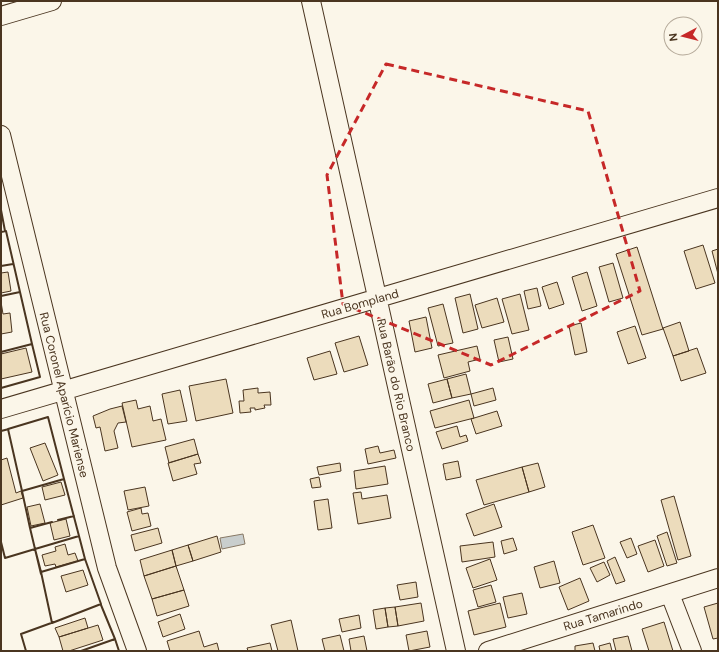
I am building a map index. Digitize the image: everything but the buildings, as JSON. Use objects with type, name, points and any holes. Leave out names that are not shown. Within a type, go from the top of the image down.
[{"type":"street","points":[[1,16],[52,1]]},
{"type":"street","name":"Rua Barão do Rio Branco","points":[[311,1],[376,299],[456,651]]},
{"type":"street","name":"Rua Coronel Aparício Mariense","points":[[1,135],[107,568],[137,651]]},
{"type":"street","name":"Rua Bompland","points":[[1,409],[718,198]]},
{"type":"street","name":"Rua Tamarindo","points":[[488,651],[718,578]]},
{"type":"street","points":[[670,594],[692,651]]},
{"type":"highlighted area","points":[[386,64],[588,111],[640,291],[491,365],[343,304],[327,175]]},
{"type":"shaded area","points":[[243,534],[245,544],[222,549],[220,538]]},
{"type":"wall","points":[[1,210],[5,231]]},
{"type":"wall","points":[[1,232],[6,231],[19,292]]},
{"type":"wall","points":[[1,266],[13,264]]},
{"type":"wall","points":[[1,296],[20,292],[32,344]]},
{"type":"wall","points":[[1,352],[32,344],[40,377],[1,388]]},
{"type":"wall","points":[[48,417],[64,479],[22,491],[8,429],[48,417]]},
{"type":"wall","points":[[1,431],[9,429]]},
{"type":"wall","points":[[52,522],[30,528],[22,491],[64,479],[79,536],[35,549],[30,528],[52,522]]},
{"type":"wall","points":[[58,520],[74,516]]},
{"type":"wall","points":[[58,520],[74,516]]},
{"type":"wall","points":[[79,536],[85,559],[41,572],[35,549],[79,536]]},
{"type":"wall","points":[[1,542],[5,558],[35,549]]},
{"type":"wall","points":[[34,550],[35,549],[41,574]]},
{"type":"wall","points":[[85,559],[101,604],[52,623],[41,572],[85,559]]},
{"type":"wall","points":[[81,651],[115,639],[101,605]]},
{"type":"wall","points":[[26,651],[21,634],[54,622]]},
{"type":"wall","points":[[113,640],[115,639],[119,651]]}]
